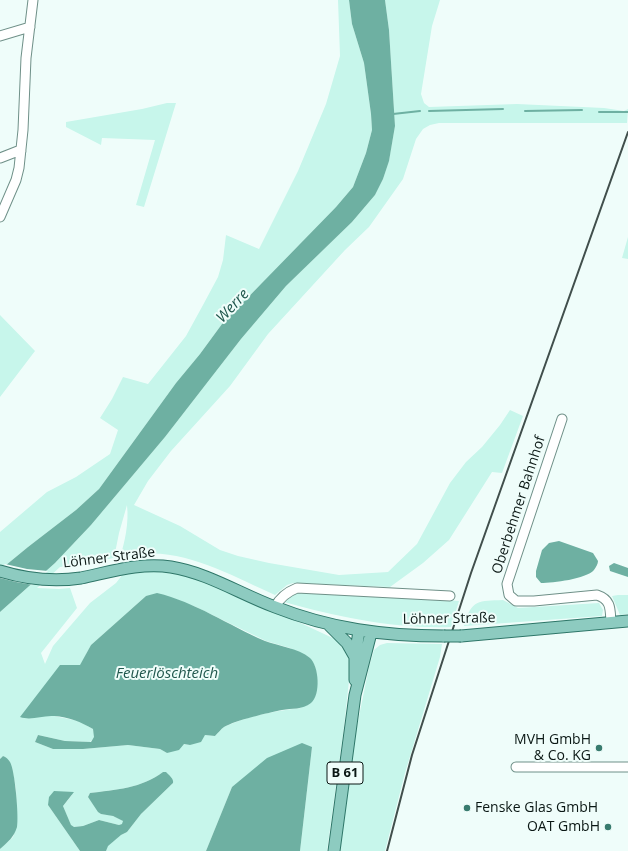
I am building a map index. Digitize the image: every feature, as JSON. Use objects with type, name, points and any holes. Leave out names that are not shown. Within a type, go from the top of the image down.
[{"type":"main road","name":"Löhner Straße","points":[[0,571],[12,575],[42,580],[63,580],[147,566],[169,566],[191,571],[213,579],[275,607],[329,625],[371,633],[414,636],[461,636],[628,621]]},
{"type":"main road","points":[[329,625],[344,639],[355,657]]},
{"type":"main road","name":"B 61","points":[[355,695],[355,657],[359,631]]},
{"type":"main road","name":"B 61","points":[[334,851],[355,695],[371,633]]},
{"type":"street","points":[[0,217],[16,180],[21,151],[26,58],[33,0]]},
{"type":"street","points":[[0,36],[30,27]]},
{"type":"street","points":[[0,158],[21,151]]},
{"type":"street","name":"Oberbehmer Bahnhof","points":[[562,419],[507,584],[508,595],[516,601],[597,596],[604,598],[608,602],[611,623]]},
{"type":"street","name":"Löhner Straße","points":[[275,607],[278,601],[287,592],[298,588],[450,596]]},
{"type":"street","points":[[516,767],[628,767]]},
{"type":"shaded area","points":[[338,0],[349,0],[352,24],[364,63],[371,114],[372,130],[366,153],[353,187],[336,207],[222,324],[176,383],[99,489],[76,510],[0,570],[0,532],[47,492],[76,477],[110,454],[118,430],[100,418],[123,377],[148,384],[186,336],[218,277],[223,260],[226,235],[259,249],[298,171],[326,104],[340,56]]},
{"type":"shaded area","points":[[385,0],[440,0],[432,26],[421,94],[424,103],[429,107],[517,104],[604,108],[624,111],[628,109],[627,123],[439,123],[430,125],[423,129],[416,139],[403,179],[369,227],[345,250],[268,334],[230,386],[171,451],[148,481],[134,505],[180,526],[220,550],[238,556],[339,575],[388,572],[417,544],[450,483],[466,462],[482,447],[510,410],[523,416],[502,473],[492,472],[449,540],[423,563],[390,587],[293,583],[287,585],[275,595],[211,567],[178,556],[144,554],[120,558],[126,532],[127,505],[114,558],[60,567],[37,588],[70,588],[77,608],[41,653],[45,664],[53,646],[90,603],[116,583],[123,574],[152,570],[179,573],[201,579],[337,640],[349,658],[349,681],[327,851],[300,851],[312,747],[232,787],[206,851],[106,851],[107,846],[127,832],[141,814],[173,783],[163,772],[147,782],[137,785],[90,793],[88,797],[101,814],[115,817],[123,821],[123,824],[119,825],[99,820],[83,826],[71,826],[63,806],[72,795],[48,805],[80,851],[0,851],[0,849],[13,837],[17,825],[16,789],[12,768],[3,756],[0,759],[0,612],[55,563],[91,525],[165,437],[241,339],[286,286],[352,222],[375,195],[383,179],[389,160],[395,126],[389,30]],"holes":[[[146,596],[194,606],[266,641],[290,648],[309,658],[315,666],[317,678],[301,708],[272,712],[232,723],[224,727],[215,736],[205,735],[190,745],[183,744],[167,753],[160,749],[128,745],[83,749],[53,749],[35,742],[38,735],[65,741],[90,742],[95,737],[93,729],[79,721],[54,716],[91,645]]]},
{"type":"shaded area","points":[[167,103],[176,103],[144,207],[136,205],[155,140],[102,138],[101,145],[66,127],[66,122],[142,109]]},
{"type":"shaded area","points":[[628,237],[628,259],[622,258]]},
{"type":"shaded area","points":[[0,315],[35,351],[0,397]]},
{"type":"shaded area","points":[[305,591],[459,601],[451,627],[409,626],[367,621],[325,613],[284,602],[292,593]]},
{"type":"shaded area","points":[[628,595],[628,614],[620,615],[612,596]]},
{"type":"shaded area","points":[[503,600],[518,608],[599,603],[603,610],[602,616],[464,626],[470,611],[477,603]]},
{"type":"shaded area","points":[[387,643],[442,644],[440,657],[405,773],[385,851],[340,851],[355,736],[369,667],[374,650],[380,645]]},
{"type":"water","points":[[349,0],[385,0],[389,30],[395,126],[389,161],[383,179],[375,195],[352,222],[286,286],[241,339],[165,437],[91,525],[55,563],[0,612],[0,570],[76,510],[99,489],[176,383],[222,324],[336,207],[353,187],[366,153],[372,130],[364,63],[352,24]]},
{"type":"water","points":[[559,541],[593,553],[598,561],[597,564],[594,570],[584,576],[561,581],[541,583],[536,577],[536,571],[542,550],[549,543]]},
{"type":"water","points":[[614,563],[628,568],[628,577],[610,571],[609,566]]},
{"type":"water","name":"Feuerlöschteich","points":[[157,593],[185,602],[251,635],[300,652],[310,658],[315,667],[318,680],[314,699],[311,703],[304,707],[276,711],[229,724],[215,736],[205,735],[201,742],[190,745],[184,744],[179,750],[167,753],[160,749],[128,745],[83,749],[53,749],[35,742],[38,735],[65,741],[91,742],[94,737],[93,729],[75,720],[54,716],[33,718],[20,717],[60,665],[80,665],[91,645],[146,596]]},
{"type":"water","points":[[302,743],[312,747],[300,851],[206,851],[232,787],[267,758]]},
{"type":"water","points":[[3,756],[7,758],[12,767],[16,794],[17,827],[12,837],[0,849],[0,759]]},
{"type":"water","points":[[163,772],[166,772],[170,776],[173,783],[141,814],[127,832],[108,846],[106,851],[80,851],[48,805],[49,797],[54,791],[74,792],[63,806],[71,825],[74,827],[83,826],[99,820],[119,825],[122,824],[123,821],[113,816],[98,812],[88,797],[90,793],[137,785],[147,782]]},
{"type":"pier","points":[[5,564],[27,569],[48,571],[33,585],[0,578],[0,568]]},
{"type":"waterway","points":[[429,111],[503,109]]},
{"type":"waterway","points":[[525,111],[582,110]]},
{"type":"waterway","points":[[393,114],[420,111]]},
{"type":"waterway","points":[[599,112],[628,112]]},
{"type":"railway","points":[[387,851],[412,755],[471,573],[628,132]]},
{"type":"place","name":"MVH GmbH & Co. KG","points":[[599,748]]},
{"type":"place","name":"Fenske Glas GmbH","points":[[467,808]]},
{"type":"place","name":"OAT GmbH","points":[[608,827]]},
{"type":"water label","name":"Werre","points":[[233,306]]}]
